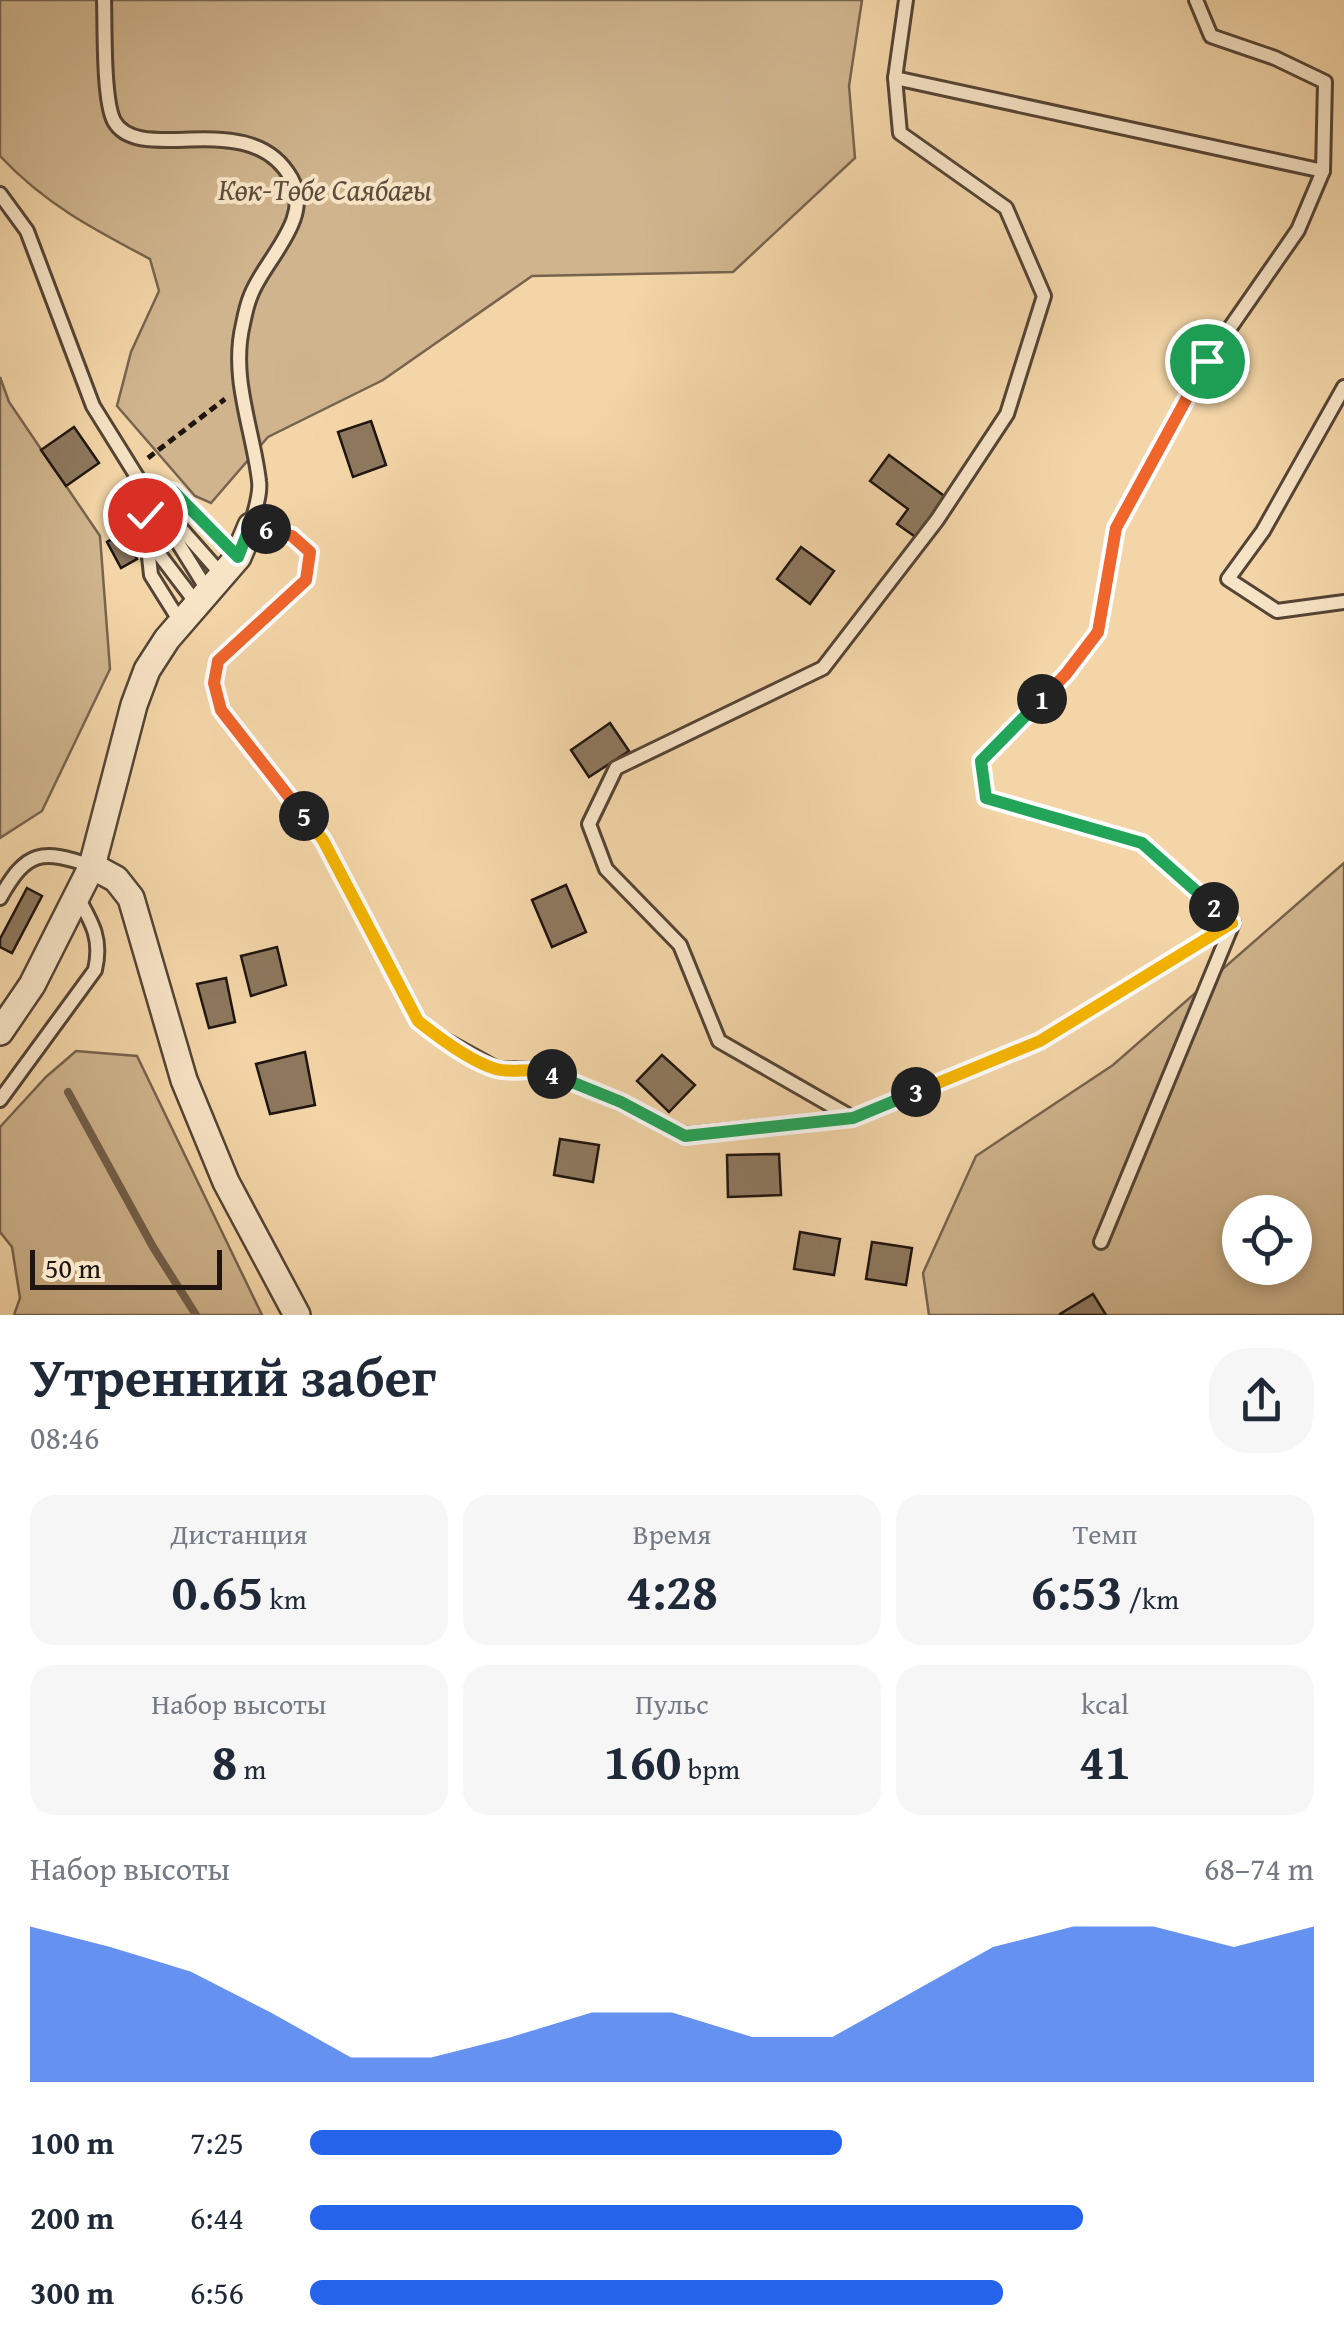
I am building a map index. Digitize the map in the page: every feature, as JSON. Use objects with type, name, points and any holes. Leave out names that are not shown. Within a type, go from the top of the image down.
[{"type":"street","points":[[0,1032],[32,985],[92,866],[134,705],[147,670],[209,590],[250,526]]},
{"type":"street","points":[[92,866],[116,879],[132,898],[184,1080],[226,1182],[297,1315]]},
{"type":"lane","points":[[104,0],[110,102],[114,120],[128,136],[142,140],[221,138],[250,144],[275,158],[292,180],[297,200],[290,227],[251,293],[238,357],[260,485],[250,526],[292,536],[310,552],[306,580],[218,661],[214,683],[221,710],[323,840],[418,1021],[438,1037],[496,1069],[540,1069],[621,1102],[685,1136],[853,1118],[1040,1041],[1232,923]]},
{"type":"lane","points":[[853,1118],[719,1041],[680,945],[606,869],[589,824],[616,768],[823,668],[937,520],[1007,414],[1044,296],[1006,208],[900,133],[895,78],[906,0]]},
{"type":"lane","points":[[1196,0],[1211,36],[1275,58],[1325,82],[1323,172],[1298,230],[1207,361],[1116,528],[1098,632],[1066,674],[981,761],[986,798],[1142,843],[1232,923]]},
{"type":"lane","points":[[895,78],[1323,172]]},
{"type":"lane","points":[[0,194],[27,231],[93,406],[209,590]]},
{"type":"lane","points":[[1344,387],[1263,531],[1228,580],[1276,612],[1344,602]]},
{"type":"lane","points":[[141,484],[151,575],[209,590]]},
{"type":"lane","points":[[141,484],[209,590]]},
{"type":"lane","points":[[141,484],[174,492],[209,590]]},
{"type":"lane","points":[[145,515],[159,554],[209,590]]},
{"type":"lane","points":[[0,898],[17,868],[43,855],[64,856],[92,866]]},
{"type":"lane","points":[[0,1100],[95,970],[100,949],[96,931],[78,898]]},
{"type":"lane","points":[[1101,1242],[1232,923]]},
{"type":"path","points":[[148,458],[226,398]]},
{"type":"green space","name":"Көк-Төбе Саябағы","points":[[0,0],[862,0],[849,86],[855,158],[733,272],[532,276],[383,380],[268,437],[211,503],[195,496],[117,406],[131,352],[159,291],[150,259],[52,202],[0,156]]},
{"type":"green space","points":[[0,377],[9,402],[100,536],[110,669],[42,811],[0,838]]},
{"type":"green space","points":[[1344,863],[1344,1315],[929,1315],[923,1273],[976,1156],[1113,1065]]},
{"type":"green space","points":[[76,1051],[137,1056],[262,1315],[14,1315],[20,1298],[12,1247],[0,1232],[0,1127]]},
{"type":"building","points":[[371,421],[386,465],[353,477],[338,432]]},
{"type":"building","points":[[74,427],[99,463],[66,486],[41,450]]},
{"type":"building","points":[[889,455],[947,498],[917,538],[897,524],[908,509],[870,481]]},
{"type":"building","points":[[122,533],[137,559],[121,568],[107,542]]},
{"type":"building","points":[[801,547],[834,571],[810,604],[777,579]]},
{"type":"building","points":[[610,723],[629,751],[589,777],[571,750]]},
{"type":"building","points":[[566,885],[586,932],[552,947],[532,900]]},
{"type":"building","points":[[27,888],[42,896],[12,953],[0,947],[0,939]]},
{"type":"building","points":[[277,947],[286,985],[251,996],[241,956]]},
{"type":"building","points":[[226,978],[235,1022],[209,1028],[197,984]]},
{"type":"building","points":[[305,1052],[315,1105],[270,1114],[256,1064]]},
{"type":"building","points":[[662,1055],[695,1085],[669,1112],[637,1081]]},
{"type":"building","points":[[560,1139],[599,1145],[593,1182],[554,1175]]},
{"type":"building","points":[[779,1154],[781,1195],[728,1197],[727,1155]]},
{"type":"building","points":[[800,1232],[840,1239],[834,1275],[794,1269]]},
{"type":"building","points":[[872,1242],[912,1248],[906,1285],[866,1279]]},
{"type":"building","points":[[1093,1294],[1106,1315],[1060,1315],[1060,1314]]},
{"type":"waterway","points":[[68,1092],[153,1247],[196,1315]]},
{"type":"route","points":[[145,515],[141,484],[174,492],[238,557],[250,526],[292,536],[310,552],[306,580],[218,661],[214,683],[221,710],[323,840],[418,1021],[438,1037],[496,1069],[540,1069],[621,1102],[685,1136],[853,1118],[1040,1041],[1232,923],[1142,843],[986,798],[981,761],[1066,674],[1098,632],[1116,528],[1207,361]]}]
